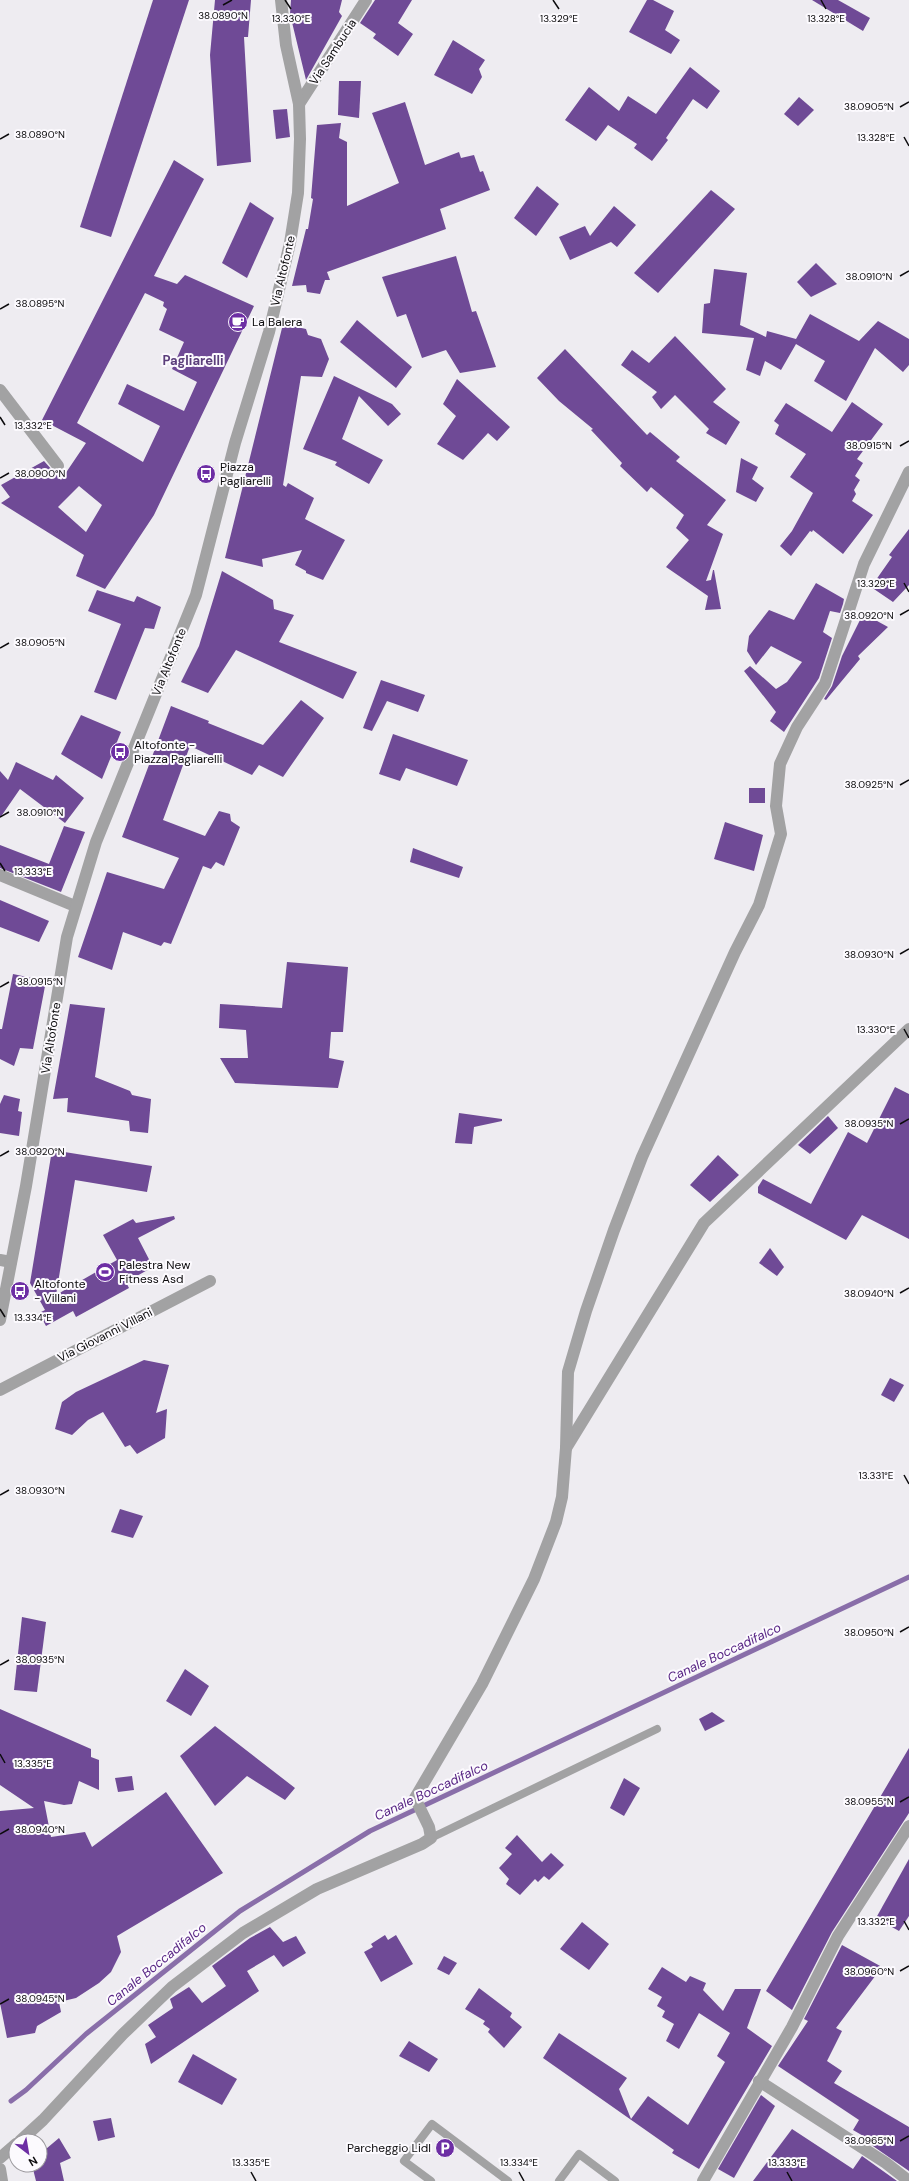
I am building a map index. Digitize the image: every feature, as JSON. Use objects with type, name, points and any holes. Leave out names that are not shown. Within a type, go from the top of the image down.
[{"type":"street","name":"Via Altofonte","points":[[0,1320],[6,1261],[26,1186],[67,937],[75,906],[96,842],[196,595],[235,443],[270,332],[290,243],[298,193],[300,139],[299,104],[286,45],[282,0]]},
{"type":"street","name":"Via Sambucia","points":[[299,104],[366,0]]},
{"type":"street","points":[[0,390],[58,466]]},
{"type":"street","points":[[29,2133],[43,2120],[123,2034],[172,1987],[243,1933],[317,1889],[422,1844],[431,1838],[429,1827],[415,1798],[482,1684],[534,1579],[556,1522],[562,1497],[566,1448],[568,1372],[586,1311],[614,1230],[642,1157],[759,905],[781,834],[776,806],[780,764],[798,727],[825,684],[864,564],[909,472]]},
{"type":"street","points":[[0,875],[75,906]]},
{"type":"street","points":[[566,1448],[704,1223],[909,1029]]},
{"type":"street","name":"Via Giovanni Villani","points":[[0,1390],[210,1281]]},
{"type":"street","points":[[703,2181],[792,2027],[838,1936],[909,1826]]},
{"type":"street","points":[[759,2082],[886,2163],[909,2181]]},
{"type":"street","points":[[0,2158],[8,2151]]},
{"type":"street","points":[[0,2169],[2,2181]]},
{"type":"lane","points":[[431,1838],[657,1729]]},
{"type":"lane","points":[[431,2181],[404,2161],[432,2124],[508,2181]]},
{"type":"lane","points":[[559,2181],[579,2154],[616,2181]]},
{"type":"building","points":[[153,0],[189,0],[111,237],[80,227]]},
{"type":"building","points":[[215,0],[251,0],[248,37],[244,37],[251,162],[217,166],[210,55]]},
{"type":"building","points":[[291,0],[342,0],[339,12],[342,16],[306,80],[290,14]]},
{"type":"building","points":[[375,0],[412,0],[398,23],[413,34],[398,56],[373,38],[376,34],[360,23]]},
{"type":"building","points":[[647,0],[653,0],[674,11],[665,30],[680,40],[671,54],[629,32]]},
{"type":"building","points":[[812,0],[838,0],[870,18],[863,31]]},
{"type":"building","points":[[453,40],[485,60],[479,69],[482,77],[472,94],[434,75]]},
{"type":"building","points":[[690,67],[720,91],[707,109],[693,99],[666,138],[668,140],[652,161],[634,148],[637,144],[608,125],[596,141],[565,120],[589,87],[619,111],[628,96],[656,114]]},
{"type":"building","points":[[339,81],[361,81],[359,118],[338,115]]},
{"type":"building","points":[[799,97],[814,110],[798,126],[784,114]]},
{"type":"building","points":[[405,102],[425,165],[459,152],[461,158],[474,155],[480,172],[483,171],[490,190],[440,209],[446,229],[327,272],[330,280],[325,280],[320,294],[307,292],[306,285],[292,286],[306,229],[308,229],[313,199],[311,198],[317,125],[341,123],[339,138],[347,142],[347,206],[399,183],[372,113]]},
{"type":"building","points":[[287,109],[290,137],[276,139],[273,110]]},
{"type":"building","points":[[174,160],[204,179],[154,276],[177,284],[185,275],[254,306],[154,515],[105,589],[76,576],[84,555],[1,503],[10,497],[1,485],[44,461],[61,480],[86,443],[42,420]],"holes":[[[145,293],[164,302],[163,306],[167,309],[159,330],[184,342],[172,369],[197,382],[184,411],[127,384],[118,404],[160,426],[143,462],[77,423]],[[79,486],[102,505],[86,532],[58,507]]]},
{"type":"building","points":[[537,186],[559,204],[536,236],[514,218]]},
{"type":"building","points":[[711,190],[735,209],[658,293],[634,273]]},
{"type":"building","points":[[250,202],[274,218],[247,278],[222,263]]},
{"type":"building","points":[[614,206],[636,225],[617,247],[611,242],[570,260],[559,237],[585,226],[590,236]]},
{"type":"building","points":[[456,256],[472,312],[476,311],[496,367],[460,373],[446,350],[422,358],[406,314],[397,317],[382,277]]},
{"type":"building","points":[[816,263],[837,284],[811,297],[797,282]]},
{"type":"building","points":[[714,269],[747,273],[740,325],[766,337],[767,331],[796,339],[810,314],[859,341],[878,321],[909,339],[909,365],[903,372],[875,348],[846,401],[814,381],[825,361],[796,344],[781,370],[765,361],[760,376],[746,370],[754,338],[702,333],[704,304],[710,303]]},
{"type":"building","points":[[357,320],[412,367],[396,388],[340,342]]},
{"type":"building","points":[[283,324],[306,329],[308,335],[321,339],[329,359],[322,377],[301,376],[283,485],[286,487],[288,483],[314,498],[305,519],[345,540],[323,580],[306,573],[306,571],[295,565],[302,550],[262,559],[263,567],[225,558]]},
{"type":"building","points":[[675,336],[726,389],[713,402],[740,422],[726,445],[706,433],[709,429],[675,395],[661,409],[652,397],[657,392],[621,365],[632,350],[649,363]]},
{"type":"building","points":[[565,349],[647,435],[650,432],[680,457],[676,461],[726,500],[707,525],[723,534],[706,581],[711,580],[714,570],[721,609],[705,610],[708,596],[666,567],[689,540],[676,528],[684,515],[651,487],[647,492],[620,466],[622,463],[591,430],[593,429],[559,401],[537,378]]},
{"type":"building","points":[[334,376],[392,404],[401,414],[388,426],[359,396],[342,439],[383,460],[369,484],[335,465],[337,462],[303,449]]},
{"type":"building","points":[[457,379],[510,427],[497,441],[488,433],[463,460],[437,444],[456,416],[443,404]]},
{"type":"building","points":[[852,402],[883,424],[857,459],[863,463],[855,476],[860,480],[854,490],[856,494],[852,501],[873,515],[843,554],[813,530],[812,532],[810,531],[791,556],[780,546],[792,531],[813,493],[790,477],[806,454],[775,434],[779,425],[774,421],[786,403],[832,432]]},
{"type":"building","points":[[741,458],[758,467],[752,479],[764,488],[756,502],[736,492]]},
{"type":"building","points":[[909,529],[909,585],[893,602],[871,587],[892,557],[889,555]]},
{"type":"building","points":[[222,571],[273,600],[274,609],[294,615],[279,642],[357,672],[343,699],[236,650],[208,693],[181,682],[199,646]]},
{"type":"building","points":[[816,583],[844,599],[843,604],[840,613],[830,611],[823,632],[832,638],[819,678],[784,732],[770,721],[776,712],[744,671],[750,666],[776,689],[787,682],[802,662],[771,646],[756,665],[747,651],[749,636],[769,610],[794,620]]},
{"type":"building","points":[[97,590],[134,602],[137,596],[161,607],[154,629],[145,628],[116,700],[94,692],[121,624],[88,611]]},
{"type":"building","points":[[862,616],[868,616],[888,627],[858,656],[860,659],[826,700],[824,699],[832,686],[842,656]]},
{"type":"building","points":[[381,680],[425,695],[418,712],[387,701],[372,731],[363,728]]},
{"type":"building","points":[[301,700],[324,718],[283,777],[259,765],[252,775],[190,746],[163,820],[205,836],[219,811],[230,814],[231,821],[240,827],[224,866],[216,862],[211,869],[203,866],[171,944],[164,942],[161,946],[123,932],[112,970],[78,957],[107,872],[164,889],[179,858],[122,837],[171,706],[209,721],[208,723],[263,745]]},
{"type":"building","points":[[81,715],[121,732],[102,779],[61,754]]},
{"type":"building","points":[[393,734],[468,760],[457,786],[406,768],[400,781],[379,774]]},
{"type":"building","points":[[16,762],[53,780],[56,775],[84,798],[65,823],[20,789],[0,818],[0,771],[8,780]]},
{"type":"building","points":[[749,788],[765,788],[765,803],[749,803]]},
{"type":"building","points":[[725,822],[763,835],[754,871],[714,859]]},
{"type":"building","points":[[64,826],[85,832],[61,892],[0,868],[0,845],[49,864]]},
{"type":"building","points":[[413,848],[463,867],[459,878],[410,862]]},
{"type":"building","points":[[0,900],[49,921],[39,942],[0,927]]},
{"type":"building","points":[[287,962],[348,967],[343,1032],[331,1032],[329,1058],[344,1061],[338,1088],[235,1083],[220,1058],[248,1058],[246,1030],[219,1028],[220,1004],[282,1008]]},
{"type":"building","points":[[13,974],[46,981],[33,1049],[20,1048],[14,1066],[0,1059],[0,1029],[2,1029]]},
{"type":"building","points":[[70,1004],[105,1008],[95,1077],[130,1091],[132,1095],[151,1099],[148,1133],[130,1131],[129,1121],[67,1112],[68,1098],[53,1099]]},
{"type":"building","points":[[895,1087],[909,1094],[909,1239],[862,1215],[846,1240],[758,1193],[758,1187],[763,1179],[811,1204],[848,1132],[867,1143]]},
{"type":"building","points":[[4,1095],[20,1099],[18,1111],[22,1112],[19,1136],[0,1133],[0,1104]]},
{"type":"building","points":[[459,1113],[502,1119],[502,1121],[474,1127],[472,1144],[455,1143]]},
{"type":"building","points":[[828,1116],[838,1128],[810,1154],[798,1145]]},
{"type":"building","points":[[52,1150],[152,1166],[147,1192],[75,1180],[56,1295],[117,1260],[103,1235],[133,1219],[136,1223],[174,1216],[175,1219],[138,1238],[153,1267],[126,1282],[129,1288],[76,1317],[73,1311],[46,1326],[39,1313],[45,1310],[30,1283]]},
{"type":"building","points":[[718,1155],[739,1175],[710,1202],[690,1185]]},
{"type":"building","points":[[770,1248],[784,1267],[777,1276],[759,1263]]},
{"type":"building","points":[[144,1360],[169,1365],[156,1413],[167,1409],[165,1438],[137,1454],[130,1445],[125,1447],[103,1412],[88,1420],[72,1435],[55,1429],[62,1402],[76,1392]]},
{"type":"building","points":[[890,1378],[904,1385],[894,1402],[881,1395]]},
{"type":"building","points":[[120,1509],[143,1516],[133,1538],[111,1532]]},
{"type":"building","points":[[22,1617],[46,1622],[37,1692],[14,1690]]},
{"type":"building","points":[[185,1669],[209,1686],[191,1716],[166,1701]]},
{"type":"building","points":[[0,1709],[91,1749],[91,1757],[99,1760],[99,1790],[79,1781],[72,1804],[64,1805],[44,1801],[51,1837],[85,1832],[92,1847],[166,1792],[223,1873],[117,1936],[121,1952],[111,1972],[99,1983],[76,1998],[59,2002],[61,2012],[37,2026],[35,2033],[7,2038],[0,2003],[0,1811],[34,1808],[0,1785]]},
{"type":"building","points":[[712,1712],[725,1721],[705,1731],[699,1719]]},
{"type":"building","points":[[215,1726],[295,1788],[285,1800],[247,1776],[215,1806],[180,1756]]},
{"type":"building","points":[[909,1748],[909,1813],[832,1932],[792,2010],[766,1991]]},
{"type":"building","points":[[132,1776],[134,1790],[118,1792],[115,1778]]},
{"type":"building","points":[[624,1778],[640,1788],[624,1816],[610,1808]]},
{"type":"building","points":[[517,1835],[542,1862],[551,1853],[564,1865],[549,1880],[544,1876],[538,1882],[535,1879],[520,1895],[506,1884],[509,1879],[499,1868],[512,1854],[505,1848]]},
{"type":"building","points":[[909,1859],[909,1916],[899,1931],[876,1918]]},
{"type":"building","points":[[582,1922],[609,1944],[589,1970],[560,1949]]},
{"type":"building","points":[[270,1927],[283,1942],[296,1936],[306,1953],[283,1967],[274,1955],[247,1971],[259,1991],[151,2064],[145,2044],[156,2037],[148,2025],[173,2008],[170,1999],[189,1987],[202,2003],[226,1986],[212,1966],[250,1938]]},
{"type":"building","points":[[385,1935],[388,1940],[396,1935],[413,1964],[381,1982],[364,1952],[373,1947],[371,1944]]},
{"type":"building","points":[[842,1945],[882,1967],[836,2028],[842,2031],[827,2061],[842,2071],[834,2083],[909,2127],[909,2171],[870,2144],[872,2141],[853,2130],[859,2120],[778,2066],[808,2021],[804,2019]]},
{"type":"building","points":[[444,1956],[457,1963],[449,1975],[437,1969]]},
{"type":"building","points":[[662,1967],[686,1982],[690,1976],[706,1983],[703,1990],[723,2011],[735,1989],[761,1989],[747,2028],[772,2046],[699,2169],[672,2153],[674,2150],[543,2058],[559,2033],[627,2078],[619,2089],[631,2119],[648,2096],[688,2125],[725,2062],[717,2056],[730,2033],[699,2013],[679,2049],[666,2041],[674,2024],[662,2017],[665,2011],[657,2006],[662,1997],[648,1989]]},
{"type":"building","points":[[479,1988],[512,2013],[510,2017],[522,2027],[504,2048],[488,2032],[490,2029],[483,2024],[485,2021],[465,2009]]},
{"type":"building","points":[[409,2041],[438,2059],[429,2072],[399,2056]]},
{"type":"building","points":[[193,2054],[237,2079],[222,2105],[178,2082]]},
{"type":"building","points":[[761,2095],[775,2106],[734,2178],[718,2169]]},
{"type":"building","points":[[111,2118],[115,2137],[98,2141],[93,2121]]},
{"type":"building","points":[[792,2129],[853,2169],[862,2156],[897,2181],[753,2181]]},
{"type":"building","points":[[59,2138],[71,2158],[60,2163],[64,2181],[36,2181],[34,2173],[48,2173],[48,2147]]},
{"type":"waterway","name":"Canale Boccadifalco","points":[[11,2101],[26,2090],[86,2034],[240,1911],[370,1831],[909,1577]]},
{"type":"place","name":"La Balera","points":[[238,322]]},
{"type":"place","name":"Piazza Pagliarelli","points":[[206,474]]},
{"type":"place","name":"Altofonte - Piazza Pagliarelli","points":[[120,752]]},
{"type":"place","name":"Palestra New Fitness Asd","points":[[105,1272]]},
{"type":"place","name":"Altofonte - Villani","points":[[20,1291]]},
{"type":"place","name":"Parcheggio Lidl","points":[[445,2148]]},
{"type":"district","name":"Pagliarelli","points":[[193,360]]}]
